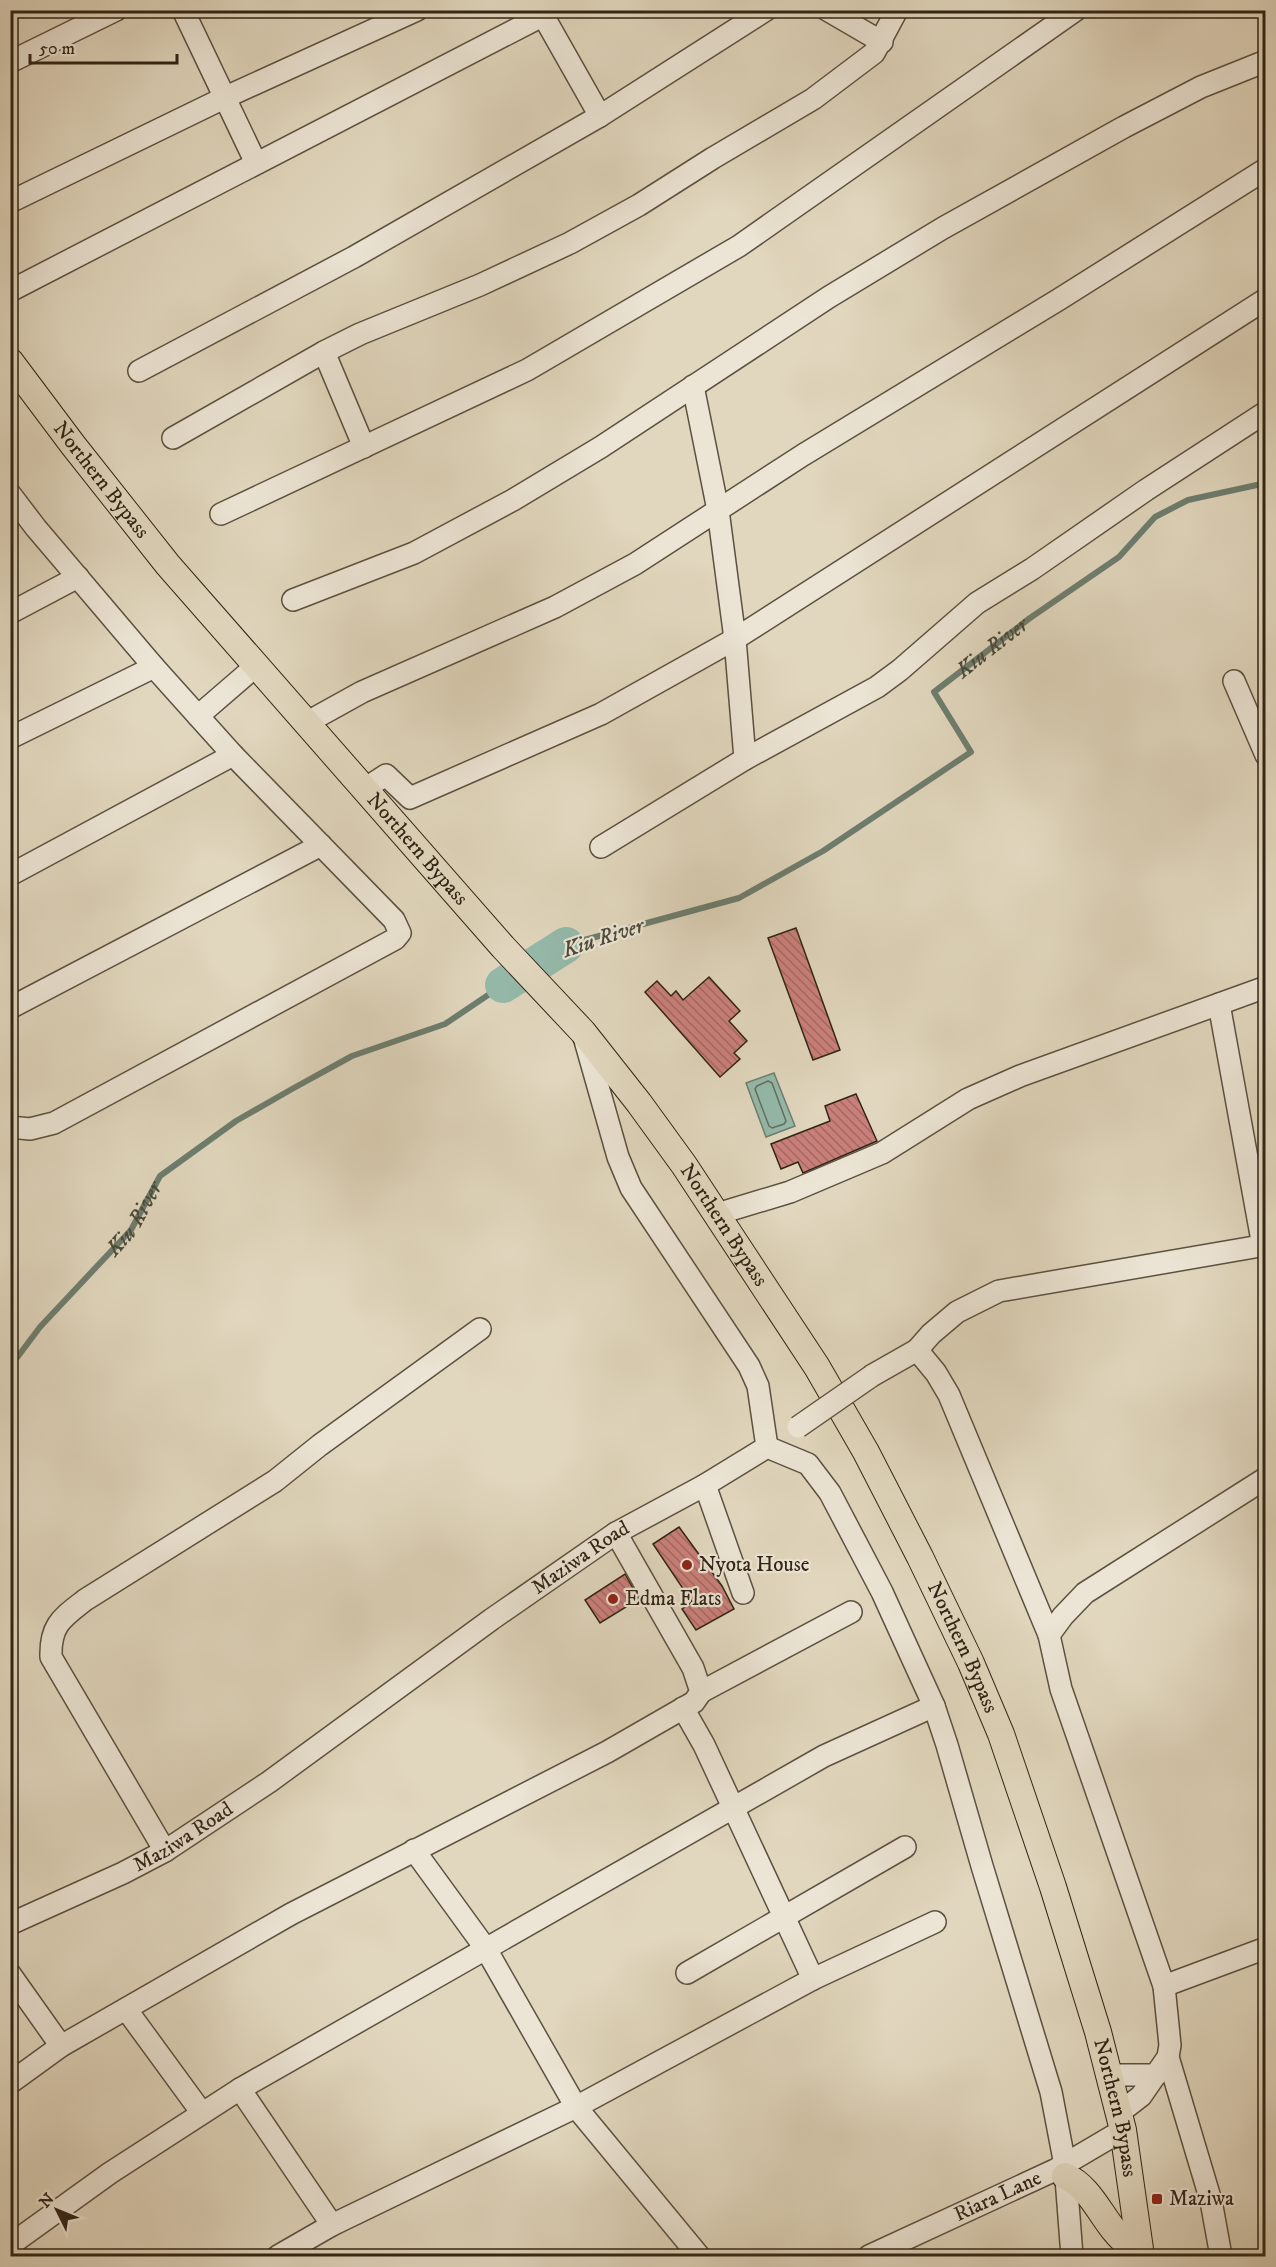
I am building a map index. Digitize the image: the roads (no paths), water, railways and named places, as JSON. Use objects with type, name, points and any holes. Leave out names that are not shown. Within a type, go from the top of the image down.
[{"type":"main road","name":"Northern Bypass","points":[[10,361],[168,565],[366,788],[503,947],[583,1032],[657,1127],[817,1367],[866,1452],[920,1557],[971,1664],[1001,1734],[1053,1887],[1110,2075],[1121,2122],[1141,2256]]},
{"type":"main road","points":[[1065,2170],[1085,2190],[1114,2231],[1141,2256]]},
{"type":"street","points":[[10,62],[116,10]]},
{"type":"street","points":[[183,10],[256,163]]},
{"type":"street","points":[[10,202],[226,97],[417,10]]},
{"type":"street","points":[[140,371],[354,257],[600,116],[766,10]]},
{"type":"street","points":[[827,10],[882,42]]},
{"type":"street","points":[[173,438],[360,334],[490,281],[570,243],[630,210],[813,99],[874,53],[882,42],[897,10]]},
{"type":"street","points":[[221,514],[527,370],[739,246],[1076,10]]},
{"type":"street","points":[[10,291],[541,13],[600,116]]},
{"type":"street","points":[[293,600],[414,553],[513,500],[601,447],[829,297],[943,228],[1124,127],[1201,87],[1266,61]]},
{"type":"street","points":[[306,723],[362,692],[555,607],[635,564],[803,455],[1058,300],[1266,169]]},
{"type":"street","points":[[366,788],[386,775],[410,798],[601,714],[735,639],[1266,299]]},
{"type":"street","points":[[324,352],[364,447]]},
{"type":"street","points":[[693,386],[717,510],[735,639],[745,759]]},
{"type":"street","points":[[601,847],[745,759],[877,687],[977,603],[1049,558],[1146,490],[1266,412]]},
{"type":"street","points":[[10,494],[154,667],[233,755],[394,920],[400,933],[395,939],[54,1123],[30,1129],[10,1127]]},
{"type":"street","points":[[10,613],[78,577]]},
{"type":"street","points":[[198,716],[256,666]]},
{"type":"street","points":[[10,738],[154,667]]},
{"type":"street","points":[[1234,681],[1266,755]]},
{"type":"street","points":[[10,875],[233,755]]},
{"type":"street","points":[[10,1008],[321,844]]},
{"type":"street","points":[[717,1214],[790,1192],[882,1153],[968,1099],[1020,1076],[1266,987]]},
{"type":"street","points":[[1219,1004],[1264,1246]]},
{"type":"street","points":[[583,1032],[618,1157],[631,1188],[748,1366],[758,1386],[767,1447],[808,1464],[830,1493],[882,1592],[934,1706],[1048,2081],[1065,2170],[1072,2256]]},
{"type":"street","name":"Maziwa Road","points":[[10,1924],[123,1873],[165,1851],[268,1782],[492,1619],[616,1533],[705,1485],[798,1427],[873,1375],[917,1350],[931,1334],[957,1312],[999,1291],[1264,1246]]},
{"type":"street","points":[[165,1851],[51,1657],[53,1631],[63,1617],[85,1600],[274,1481],[320,1444],[480,1329]]},
{"type":"street","points":[[917,1350],[936,1372],[949,1395],[1049,1635],[1061,1689],[1164,1986],[1170,2044],[1168,2057],[1211,2201],[1221,2256]]},
{"type":"street","points":[[1049,1635],[1085,1593],[1266,1478]]},
{"type":"street","points":[[705,1485],[743,1593]]},
{"type":"street","points":[[616,1533],[693,1668],[701,1692]]},
{"type":"street","points":[[10,2083],[61,2046],[291,1914],[607,1752],[694,1702],[701,1692],[851,1612]]},
{"type":"street","points":[[14,2249],[110,2173],[240,2089],[824,1756],[934,1706]]},
{"type":"street","points":[[683,1708],[704,1745],[813,1979]]},
{"type":"street","points":[[687,1972],[905,1847]]},
{"type":"street","points":[[414,1850],[486,1949],[576,2107],[699,2256]]},
{"type":"street","points":[[278,2256],[332,2225],[576,2107],[813,1979],[935,1922]]},
{"type":"street","points":[[1164,1986],[1266,1948]]},
{"type":"street","points":[[10,1974],[61,2046]]},
{"type":"street","points":[[126,2008],[202,2113]]},
{"type":"street","name":"Riara Lane","points":[[869,2256],[1065,2170],[1121,2122],[1168,2057]]},
{"type":"street","points":[[1110,2075],[1156,2074]]},
{"type":"street","points":[[240,2089],[332,2225]]},
{"type":"water","points":[[774,1073],[795,1126],[766,1137],[746,1083]]},
{"type":"waterway","name":"Kiu River","points":[[566,945],[739,898],[823,851],[971,752],[934,692],[1030,618],[1119,557],[1155,517],[1188,500],[1266,483]]},
{"type":"waterway","name":"Kiu River","points":[[503,985],[566,945]]},
{"type":"waterway","name":"Kiu River","points":[[10,1367],[40,1327],[131,1230],[160,1176],[236,1121],[292,1089],[352,1056],[445,1024],[503,985]]},
{"type":"place","name":"Nyota House","points":[[687,1565]]},
{"type":"place","name":"Edma Flats","points":[[613,1599]]},
{"type":"place","name":"Maziwa","points":[[1157,2199]]}]
